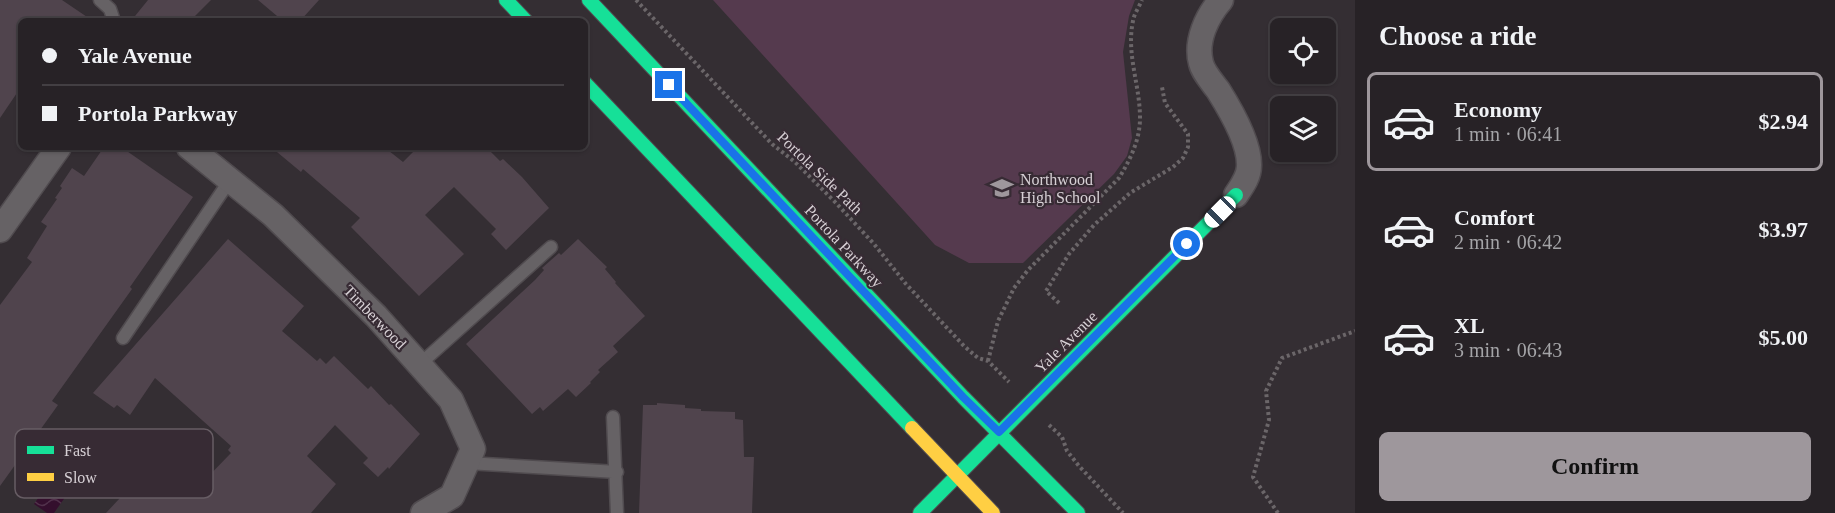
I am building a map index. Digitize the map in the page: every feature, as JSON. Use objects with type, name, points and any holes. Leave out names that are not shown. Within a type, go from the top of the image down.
[{"type":"main road","points":[[506,0],[523,18]]},
{"type":"main road","name":"Portola Parkway","points":[[589,0],[963,397],[1078,513]]},
{"type":"main road","points":[[588,86],[993,513]]},
{"type":"main road","name":"Yale Avenue","points":[[920,513],[1236,195]]},
{"type":"street","points":[[1221,0],[1206,22],[1200,45],[1201,64],[1234,118],[1248,153],[1250,165],[1248,173],[1236,195]]},
{"type":"street","points":[[0,230],[57,150]]},
{"type":"street","name":"Timberwood","points":[[202,151],[230,180],[273,215],[376,316],[451,400],[473,449],[452,496],[430,511]]},
{"type":"lane","points":[[100,0],[110,9],[113,18]]},
{"type":"lane","points":[[123,338],[230,180]]},
{"type":"lane","points":[[420,364],[551,247]]},
{"type":"lane","points":[[613,417],[617,513]]},
{"type":"lane","points":[[467,463],[617,472]]},
{"type":"path","name":"Portola Side Path","points":[[636,0],[772,144],[795,162],[836,203],[874,244],[906,284],[964,346],[978,357],[988,361],[998,321],[1014,288],[1028,270],[1119,178],[1130,161],[1137,140],[1140,120],[1138,90],[1131,54],[1133,20],[1142,0]]},
{"type":"path","points":[[1059,303],[1046,291],[1070,254],[1094,225],[1130,193],[1183,158],[1188,147],[1188,134],[1165,103],[1162,87]]},
{"type":"path","points":[[1278,513],[1252,477],[1269,420],[1266,391],[1282,358],[1355,331]]},
{"type":"path","points":[[1065,442],[1067,451],[1079,466],[1123,513]]},
{"type":"shaded area","name":"Northwood High School","points":[[713,0],[1135,0],[1129,16],[1123,52],[1132,138],[1127,156],[1114,174],[1023,263],[969,263],[935,245]]},
{"type":"water","points":[[38,498],[65,498],[54,513],[47,513],[34,504]]},
{"type":"building","points":[[0,0],[62,0],[89,18],[18,18],[18,91],[0,118]]},
{"type":"building","points":[[148,0],[211,0],[193,18],[133,18]]},
{"type":"building","points":[[258,0],[319,0],[303,18],[279,18]]},
{"type":"building","points":[[102,150],[125,150],[193,197],[130,287],[132,289],[52,401],[58,405],[41,429],[15,429],[15,465],[0,486],[0,305],[32,262],[27,258],[47,226],[41,222],[57,199],[55,198],[62,188],[60,186],[72,168],[84,176]]},
{"type":"building","points":[[275,150],[388,150],[403,162],[415,150],[489,150],[500,161],[503,159],[522,177],[549,208],[506,250],[491,234],[496,229],[454,187],[425,215],[464,254],[419,296],[351,227],[360,218],[303,169],[301,172]]},
{"type":"building","points":[[228,239],[304,306],[282,331],[317,361],[320,358],[326,364],[334,356],[368,389],[371,386],[389,405],[391,404],[420,434],[389,469],[388,467],[378,477],[363,463],[368,458],[335,425],[307,456],[336,484],[311,513],[106,513],[120,498],[213,498],[213,472],[231,453],[228,450],[231,446],[155,378],[130,415],[117,405],[114,408],[93,393]]},
{"type":"building","points":[[578,239],[607,267],[605,269],[615,283],[645,316],[613,346],[618,352],[598,370],[600,372],[576,397],[568,389],[543,411],[540,407],[532,414],[466,344],[535,280],[544,270],[542,268]]},
{"type":"building","points":[[657,403],[685,405],[685,408],[701,409],[701,411],[735,412],[735,419],[743,420],[744,457],[754,457],[752,513],[639,513],[643,405],[657,405]]},
{"type":"traffic: fast","points":[[506,0],[523,18]]},
{"type":"traffic: fast","points":[[589,0],[963,397],[1078,513]]},
{"type":"traffic: fast","points":[[588,86],[912,428]]},
{"type":"traffic: fast","points":[[920,513],[1236,195]]},
{"type":"traffic: slow","points":[[912,428],[993,513]]},
{"type":"place","name":"Northwood High School","points":[[1002,188]]},
{"type":"route","points":[[669,85],[963,397],[999,432],[1187,244]]}]
